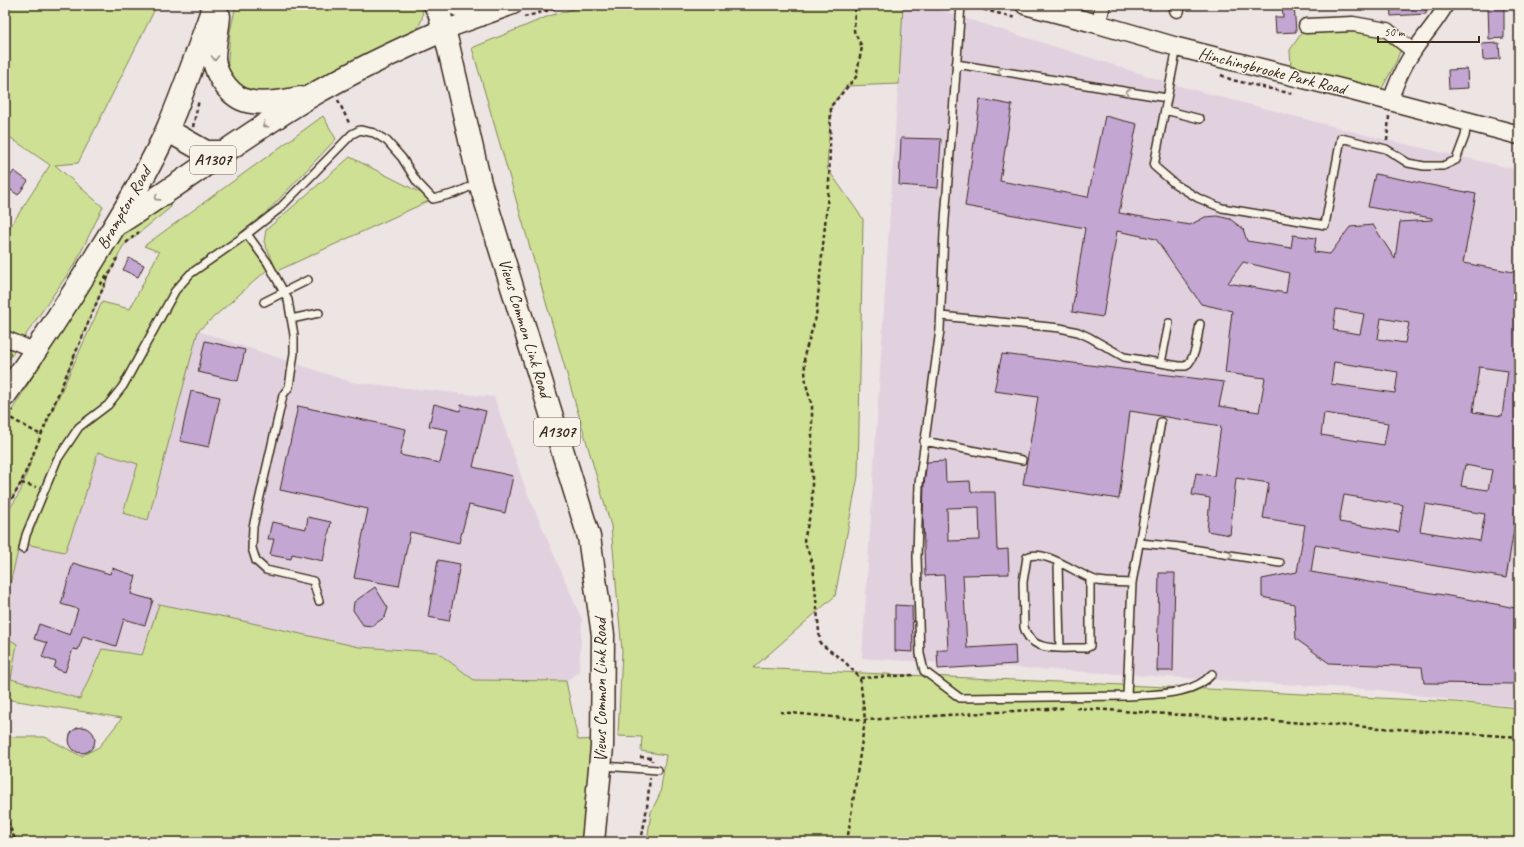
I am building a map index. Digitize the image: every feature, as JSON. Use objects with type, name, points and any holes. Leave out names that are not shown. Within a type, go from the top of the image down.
[{"type":"main road","name":"Brampton Road","points":[[5,396],[36,351],[136,191],[167,130],[214,5]]},
{"type":"main road","points":[[220,5],[214,58],[216,71],[225,86],[236,96],[250,102],[272,103],[310,97]]},
{"type":"main road","name":"A1307","points":[[116,225],[310,97],[370,64],[444,30],[439,12],[435,5]]},
{"type":"main road","name":"Views Common Link Road","points":[[444,30],[480,182],[590,537],[603,635],[601,765],[592,842]]},
{"type":"main road","points":[[167,130],[206,152],[225,152]]},
{"type":"street","points":[[453,5],[481,17]]},
{"type":"street","points":[[444,30],[513,5]]},
{"type":"street","name":"Hinchingbrooke Park Road","points":[[1025,5],[1177,47],[1390,101],[1519,136]]},
{"type":"street","points":[[1098,24],[1103,5]]},
{"type":"street","points":[[1390,101],[1396,84],[1413,52],[1441,15],[1446,5]]},
{"type":"street","points":[[1306,26],[1354,24],[1387,30],[1413,52]]},
{"type":"street","points":[[5,338],[36,351]]},
{"type":"lane","points":[[961,5],[944,222],[940,330],[919,484],[917,558],[920,654],[924,671],[960,698],[1127,696],[1162,693],[1188,688],[1202,682],[1212,674]]},
{"type":"lane","points":[[1177,47],[1154,166],[1175,184],[1198,198],[1222,208],[1325,225],[1341,138],[1386,150],[1408,163],[1424,166],[1443,166],[1456,160],[1466,136],[1467,122]]},
{"type":"lane","points":[[956,64],[1167,98]]},
{"type":"lane","points":[[1165,110],[1200,119]]},
{"type":"lane","points":[[23,549],[26,535],[57,460],[79,427],[108,405],[123,386],[175,291],[190,274],[247,234],[287,200],[352,134],[360,130],[374,133],[386,141],[402,158],[417,182],[433,199],[456,193],[480,182]]},
{"type":"lane","points":[[247,234],[268,262],[284,291],[288,300],[294,335],[294,353],[289,387],[283,395],[253,527],[252,548],[256,561],[266,570],[313,581],[319,601]]},
{"type":"lane","points":[[264,302],[308,280]]},
{"type":"lane","points":[[291,319],[319,314]]},
{"type":"lane","points":[[941,316],[1032,324],[1072,331],[1089,337],[1124,358],[1186,366],[1194,355],[1200,324]]},
{"type":"lane","points":[[1161,363],[1169,323]]},
{"type":"lane","points":[[1127,696],[1132,583],[1161,422]]},
{"type":"lane","points":[[924,441],[1022,460]]},
{"type":"lane","points":[[1140,543],[1180,547],[1215,554],[1280,563]]},
{"type":"lane","points":[[1090,578],[1090,646],[1086,648],[1044,648],[1029,638],[1026,632],[1023,590],[1027,558],[1031,555],[1048,557],[1090,578],[1100,581],[1132,583]]},
{"type":"lane","points":[[1058,563],[1060,648]]},
{"type":"lane","points":[[601,765],[658,770]]},
{"type":"path","points":[[846,842],[865,720],[860,678],[845,662],[820,643],[812,565],[804,540],[812,507],[812,406],[806,384],[804,356],[816,317],[829,184],[831,106],[856,77],[862,47],[854,31],[855,5]]},
{"type":"path","points":[[191,133],[195,123],[200,95]]},
{"type":"path","points":[[336,96],[352,134]]},
{"type":"path","points":[[1386,150],[1390,101]]},
{"type":"path","points":[[123,246],[144,228]]},
{"type":"path","points":[[5,511],[21,483],[119,253]]},
{"type":"path","points":[[5,415],[41,435]]},
{"type":"path","points":[[21,483],[45,490]]},
{"type":"path","points":[[860,678],[915,676],[924,671]]},
{"type":"path","points":[[780,712],[865,720],[1073,708],[1519,737]]},
{"type":"path","points":[[636,757],[652,758],[647,807],[641,842]]},
{"type":"path","points":[[5,815],[16,842]]},
{"type":"shaded area","points":[[903,5],[923,5],[1183,87],[1370,136],[1519,170],[1519,706],[1475,703],[1380,690],[862,658]]},
{"type":"shaded area","points":[[198,331],[351,382],[494,397],[525,487],[582,620],[579,672],[566,681],[474,680],[437,652],[359,647],[142,655],[102,649],[80,699],[11,679],[17,645],[5,637],[5,604],[20,543],[83,502],[98,452],[138,464],[123,513],[148,520]]},
{"type":"green space","points":[[5,5],[157,5],[78,163],[55,165],[103,207],[76,262],[5,365],[5,235],[50,165],[5,134]]},
{"type":"green space","points":[[236,5],[421,5],[423,13],[419,26],[414,33],[304,87],[286,94],[262,95],[240,88],[227,73],[230,32]]},
{"type":"green space","points":[[588,5],[903,5],[899,84],[846,86],[831,106],[827,168],[863,219],[858,476],[835,596],[753,668],[1188,688],[1455,702],[1519,708],[1519,842],[647,842],[651,812],[660,794],[666,755],[641,751],[642,737],[618,736],[622,651],[611,526],[472,48],[549,16]]},
{"type":"green space","points":[[1305,28],[1381,30],[1402,46],[1396,62],[1380,92],[1291,66],[1290,50]]},
{"type":"green space","points":[[323,116],[336,139],[264,215],[241,232],[267,270],[198,331],[148,520],[123,513],[138,464],[98,452],[83,502],[65,552],[20,543],[5,604],[5,517],[20,492],[35,451],[21,483],[5,511],[5,421],[124,231],[167,200],[171,207],[123,246],[99,297],[44,429],[102,302],[130,309],[159,252],[144,246]]},
{"type":"green space","points":[[350,157],[433,199],[277,271],[264,242],[266,230]]},
{"type":"green space","points":[[159,604],[359,647],[437,652],[474,680],[566,681],[578,740],[597,739],[585,842],[5,842],[5,741],[8,737],[45,737],[81,756],[99,747],[122,718],[5,699],[5,637],[17,644],[11,679],[80,699],[102,649],[142,655]]},
{"type":"building","points":[[1282,5],[1294,5],[1296,32],[1276,33],[1275,17],[1283,17]]},
{"type":"building","points":[[1390,5],[1426,5],[1426,14],[1391,16]]},
{"type":"building","points":[[1488,5],[1504,5],[1504,38],[1489,39]]},
{"type":"building","points":[[1499,43],[1500,59],[1483,60],[1482,44]]},
{"type":"building","points":[[1467,69],[1468,88],[1449,89],[1448,70]]},
{"type":"building","points":[[980,99],[1012,105],[1000,181],[1088,197],[1105,116],[1137,124],[1119,213],[1190,225],[1205,217],[1217,216],[1230,219],[1243,229],[1247,241],[1291,248],[1293,235],[1316,238],[1314,252],[1330,254],[1350,227],[1373,225],[1395,259],[1400,222],[1432,220],[1432,218],[1368,207],[1375,174],[1476,194],[1463,263],[1519,273],[1519,498],[1506,578],[1315,545],[1311,572],[1519,609],[1519,684],[1424,683],[1422,667],[1329,663],[1296,639],[1294,604],[1262,597],[1262,579],[1297,572],[1305,525],[1263,518],[1269,483],[1236,478],[1230,535],[1207,531],[1210,498],[1192,495],[1196,473],[1214,476],[1221,426],[1130,411],[1119,499],[1023,484],[1038,397],[994,391],[1002,354],[1224,382],[1219,406],[1259,412],[1265,378],[1225,373],[1232,311],[1201,304],[1156,239],[1117,231],[1103,317],[1072,312],[1085,228],[965,206]],"holes":[[[1243,262],[1289,273],[1286,293],[1228,283]],[[1336,309],[1364,314],[1360,334],[1333,330]],[[1381,318],[1409,323],[1405,343],[1378,339]],[[1334,362],[1398,372],[1395,393],[1331,384]],[[1479,367],[1508,371],[1502,416],[1473,412]],[[1324,413],[1388,423],[1384,445],[1321,435]],[[1465,465],[1492,470],[1488,490],[1461,486]],[[1344,495],[1403,505],[1399,532],[1339,522]],[[1425,504],[1485,514],[1480,541],[1420,531]]]},
{"type":"building","points":[[901,138],[941,139],[938,188],[899,185]]},
{"type":"building","points":[[14,171],[28,181],[18,195],[5,186],[5,183]]},
{"type":"building","points":[[129,258],[144,265],[138,277],[123,270]]},
{"type":"building","points":[[205,341],[245,350],[238,381],[198,372]]},
{"type":"building","points":[[191,391],[220,397],[209,447],[180,441]]},
{"type":"building","points":[[434,404],[460,411],[461,405],[486,411],[473,467],[513,476],[505,513],[469,505],[459,543],[410,532],[399,586],[354,578],[368,509],[280,490],[298,406],[406,429],[400,455],[440,463],[448,430],[429,426]]},
{"type":"building","points":[[945,461],[946,482],[970,481],[971,492],[995,492],[997,550],[1008,549],[1009,574],[963,575],[967,648],[1015,645],[1016,664],[938,669],[937,650],[948,650],[944,575],[925,576],[923,517],[924,484],[927,462]],"holes":[[[979,507],[980,540],[948,541],[947,508]]]},
{"type":"building","points":[[308,517],[331,522],[323,561],[292,554],[291,559],[270,555],[274,539],[268,539],[272,522],[306,529]]},
{"type":"building","points":[[438,560],[460,564],[449,621],[428,617]]},
{"type":"building","points":[[73,563],[110,574],[112,568],[136,576],[131,594],[153,600],[145,625],[124,619],[116,646],[83,636],[78,650],[73,649],[65,672],[54,668],[56,662],[42,657],[47,643],[34,639],[39,624],[70,635],[78,609],[61,604]]},
{"type":"building","points":[[1159,573],[1175,573],[1173,671],[1157,671]]},
{"type":"building","points":[[375,587],[388,608],[385,617],[372,626],[363,625],[353,610],[354,602]]},
{"type":"building","points":[[895,605],[912,606],[913,652],[895,651]]},
{"type":"building","points":[[82,727],[91,731],[95,740],[91,749],[82,753],[73,749],[69,740],[73,731]]}]
